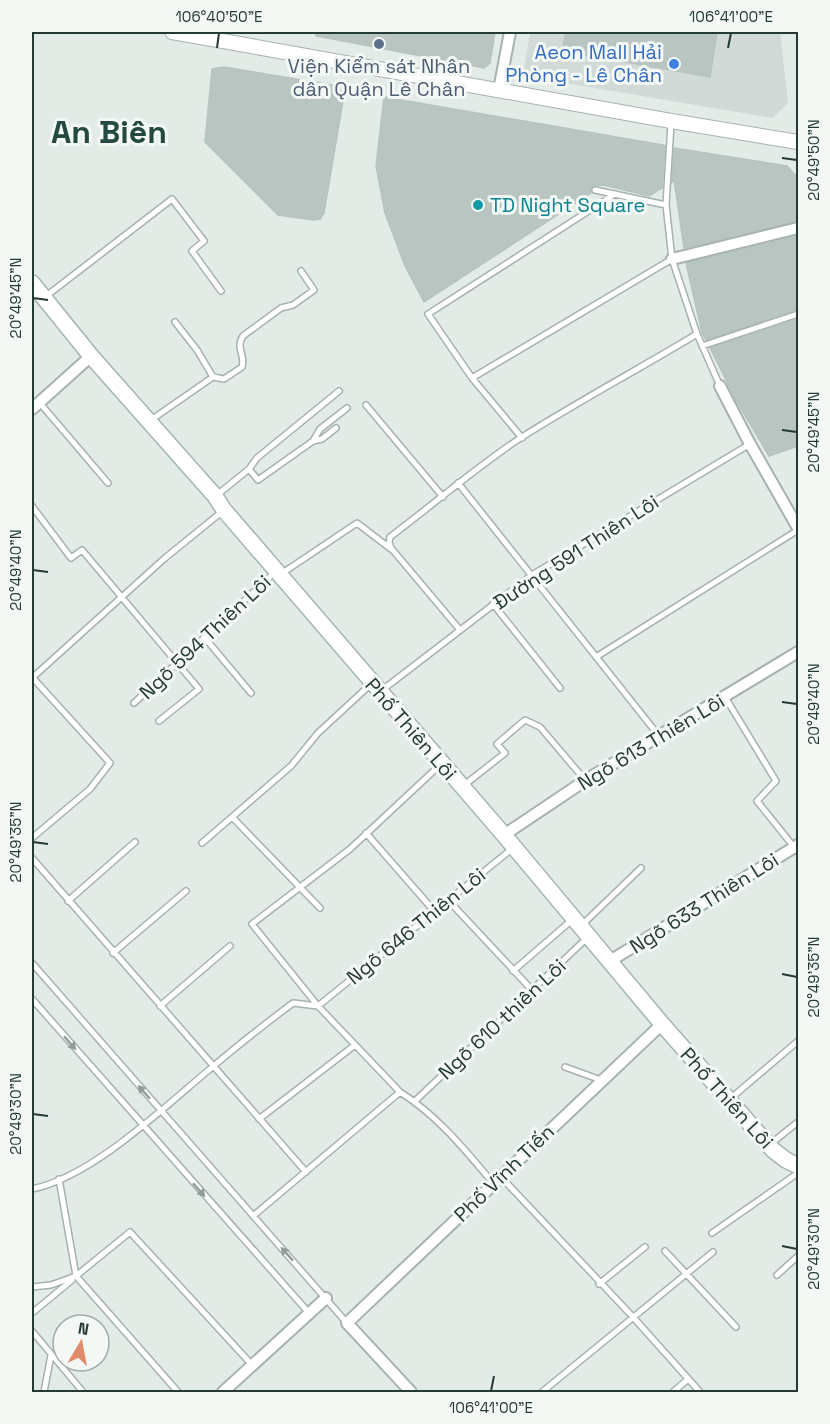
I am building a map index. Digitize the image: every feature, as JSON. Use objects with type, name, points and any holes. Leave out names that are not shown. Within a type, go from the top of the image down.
[{"type":"main road","name":"Phố Thiên Lôi","points":[[32,283],[92,356],[215,496],[224,510],[509,841],[662,1024],[769,1145],[786,1160],[798,1166]]},
{"type":"street","points":[[172,32],[798,142]]},
{"type":"street","points":[[499,90],[510,32]]},
{"type":"street","points":[[672,259],[798,228]]},
{"type":"street","points":[[35,405],[92,356]]},
{"type":"street","points":[[720,387],[798,529]]},
{"type":"street","name":"Ngõ 613 Thiên Lôi","points":[[509,841],[586,780],[798,652]]},
{"type":"street","name":"Ngõ 633 Thiên Lôi","points":[[610,961],[797,848]]},
{"type":"street","name":"Phố Vĩnh Tiến","points":[[347,1323],[662,1024]]},
{"type":"street","points":[[225,1392],[326,1298]]},
{"type":"street","points":[[347,1323],[411,1392]]},
{"type":"lane","points":[[671,121],[666,205],[672,259],[697,334],[720,387]]},
{"type":"lane","points":[[595,190],[666,205]]},
{"type":"lane","points":[[522,438],[472,378],[428,314],[615,194]]},
{"type":"lane","points":[[44,298],[172,199],[204,241],[192,251],[220,291]]},
{"type":"lane","points":[[472,378],[672,259]]},
{"type":"lane","points":[[149,421],[213,377],[224,379],[242,368],[244,359],[239,348],[239,341],[243,336],[281,308],[293,305],[314,290],[301,272]]},
{"type":"lane","points":[[702,346],[798,314]]},
{"type":"lane","points":[[175,322],[213,377]]},
{"type":"lane","points":[[460,630],[393,551],[389,543],[390,537],[458,483],[522,438],[697,334]]},
{"type":"lane","points":[[215,496],[249,469],[257,458],[339,391]]},
{"type":"lane","points":[[35,405],[108,483]]},
{"type":"lane","points":[[366,405],[443,497]]},
{"type":"lane","points":[[314,441],[320,429],[347,408]]},
{"type":"lane","points":[[249,469],[258,480],[336,428]]},
{"type":"lane","name":"Đường 591 Thiên Lôi","points":[[202,843],[291,766],[318,733],[376,688],[460,630],[532,575],[750,444]]},
{"type":"lane","points":[[458,483],[660,737]]},
{"type":"lane","points":[[32,506],[71,558],[82,550],[199,689],[159,721]]},
{"type":"lane","points":[[32,838],[90,789],[110,763],[32,677],[165,558],[224,510]]},
{"type":"lane","name":"Ngõ 594 Thiên Lôi","points":[[134,703],[278,573],[357,523],[393,551]]},
{"type":"lane","points":[[596,657],[798,529]]},
{"type":"lane","points":[[493,604],[560,688]]},
{"type":"lane","points":[[205,638],[251,693]]},
{"type":"lane","points":[[725,697],[776,781],[757,801],[797,848]]},
{"type":"lane","points":[[461,787],[505,753],[497,744],[525,720],[540,727],[586,780]]},
{"type":"lane","points":[[442,764],[350,849],[252,924],[318,1006],[355,1045],[400,1092],[415,1101],[445,1127],[633,1317],[700,1392]]},
{"type":"lane","points":[[232,817],[320,908]]},
{"type":"lane","points":[[366,833],[435,912]]},
{"type":"lane","name":"Ngõ 646 Thiên Lôi","points":[[318,1006],[435,912],[509,841]]},
{"type":"lane","points":[[68,901],[135,842]]},
{"type":"lane","points":[[32,858],[306,1172]]},
{"type":"lane","points":[[513,971],[581,927],[641,868]]},
{"type":"lane","points":[[113,953],[186,891]]},
{"type":"lane","points":[[448,900],[532,990]]},
{"type":"lane","name":"Ngõ 610 thiên Lôi","points":[[415,1101],[532,990],[581,927]]},
{"type":"lane","points":[[159,1006],[230,946]]},
{"type":"lane","points":[[32,963],[347,1323]]},
{"type":"lane","points":[[32,999],[309,1314]]},
{"type":"lane","points":[[32,1189],[59,1179],[96,1159],[142,1126],[293,1003],[318,1006]]},
{"type":"lane","points":[[728,1100],[798,1041]]},
{"type":"lane","points":[[259,1119],[355,1045]]},
{"type":"lane","points":[[565,1067],[601,1080]]},
{"type":"lane","points":[[253,1216],[400,1092]]},
{"type":"lane","points":[[769,1145],[798,1122]]},
{"type":"lane","points":[[712,1233],[798,1173]]},
{"type":"lane","points":[[59,1179],[76,1276],[178,1392]]},
{"type":"lane","points":[[32,1313],[130,1232],[253,1366]]},
{"type":"lane","points":[[599,1284],[645,1247]]},
{"type":"lane","points":[[665,1251],[736,1327]]},
{"type":"lane","points":[[542,1392],[713,1252]]},
{"type":"lane","points":[[777,1275],[798,1256]]},
{"type":"lane","points":[[32,1287],[51,1285],[76,1276]]},
{"type":"lane","points":[[32,1332],[51,1355],[44,1392]]},
{"type":"lane","points":[[67,1373],[83,1392]]},
{"type":"lane","points":[[673,1392],[687,1380]]},
{"type":"shaded area","points":[[530,32],[780,32],[788,103],[773,118],[523,76]]},
{"type":"building","points":[[316,32],[495,32],[490,63],[484,68],[316,36]]},
{"type":"building","name":"Aeon Mall Hải Phòng - Lê Chân","points":[[566,32],[717,32],[710,77],[562,51]]},
{"type":"building","points":[[224,67],[337,86],[344,95],[324,213],[320,219],[278,215],[205,142],[212,69]]},
{"type":"building","name":"TD Night Square","points":[[384,97],[663,145],[665,146],[662,188],[649,196],[603,185],[593,186],[590,188],[591,193],[424,302],[405,266],[385,213],[376,166]]},
{"type":"building","points":[[674,148],[787,166],[798,178],[798,221],[684,248],[674,180],[672,182]]},
{"type":"building","points":[[798,236],[798,309],[706,340],[702,333],[686,263]]},
{"type":"building","points":[[798,319],[798,446],[769,456],[737,402],[710,348]]},
{"type":"place","name":"Viện Kiểm sát Nhân dân Quận Lê Chân","points":[[379,44]]},
{"type":"place","name":"Aeon Mall Hải Phòng - Lê Chân","points":[[674,64]]},
{"type":"place","name":"TD Night Square","points":[[478,205]]},
{"type":"district","name":"An Biên","points":[[109,132]]}]
